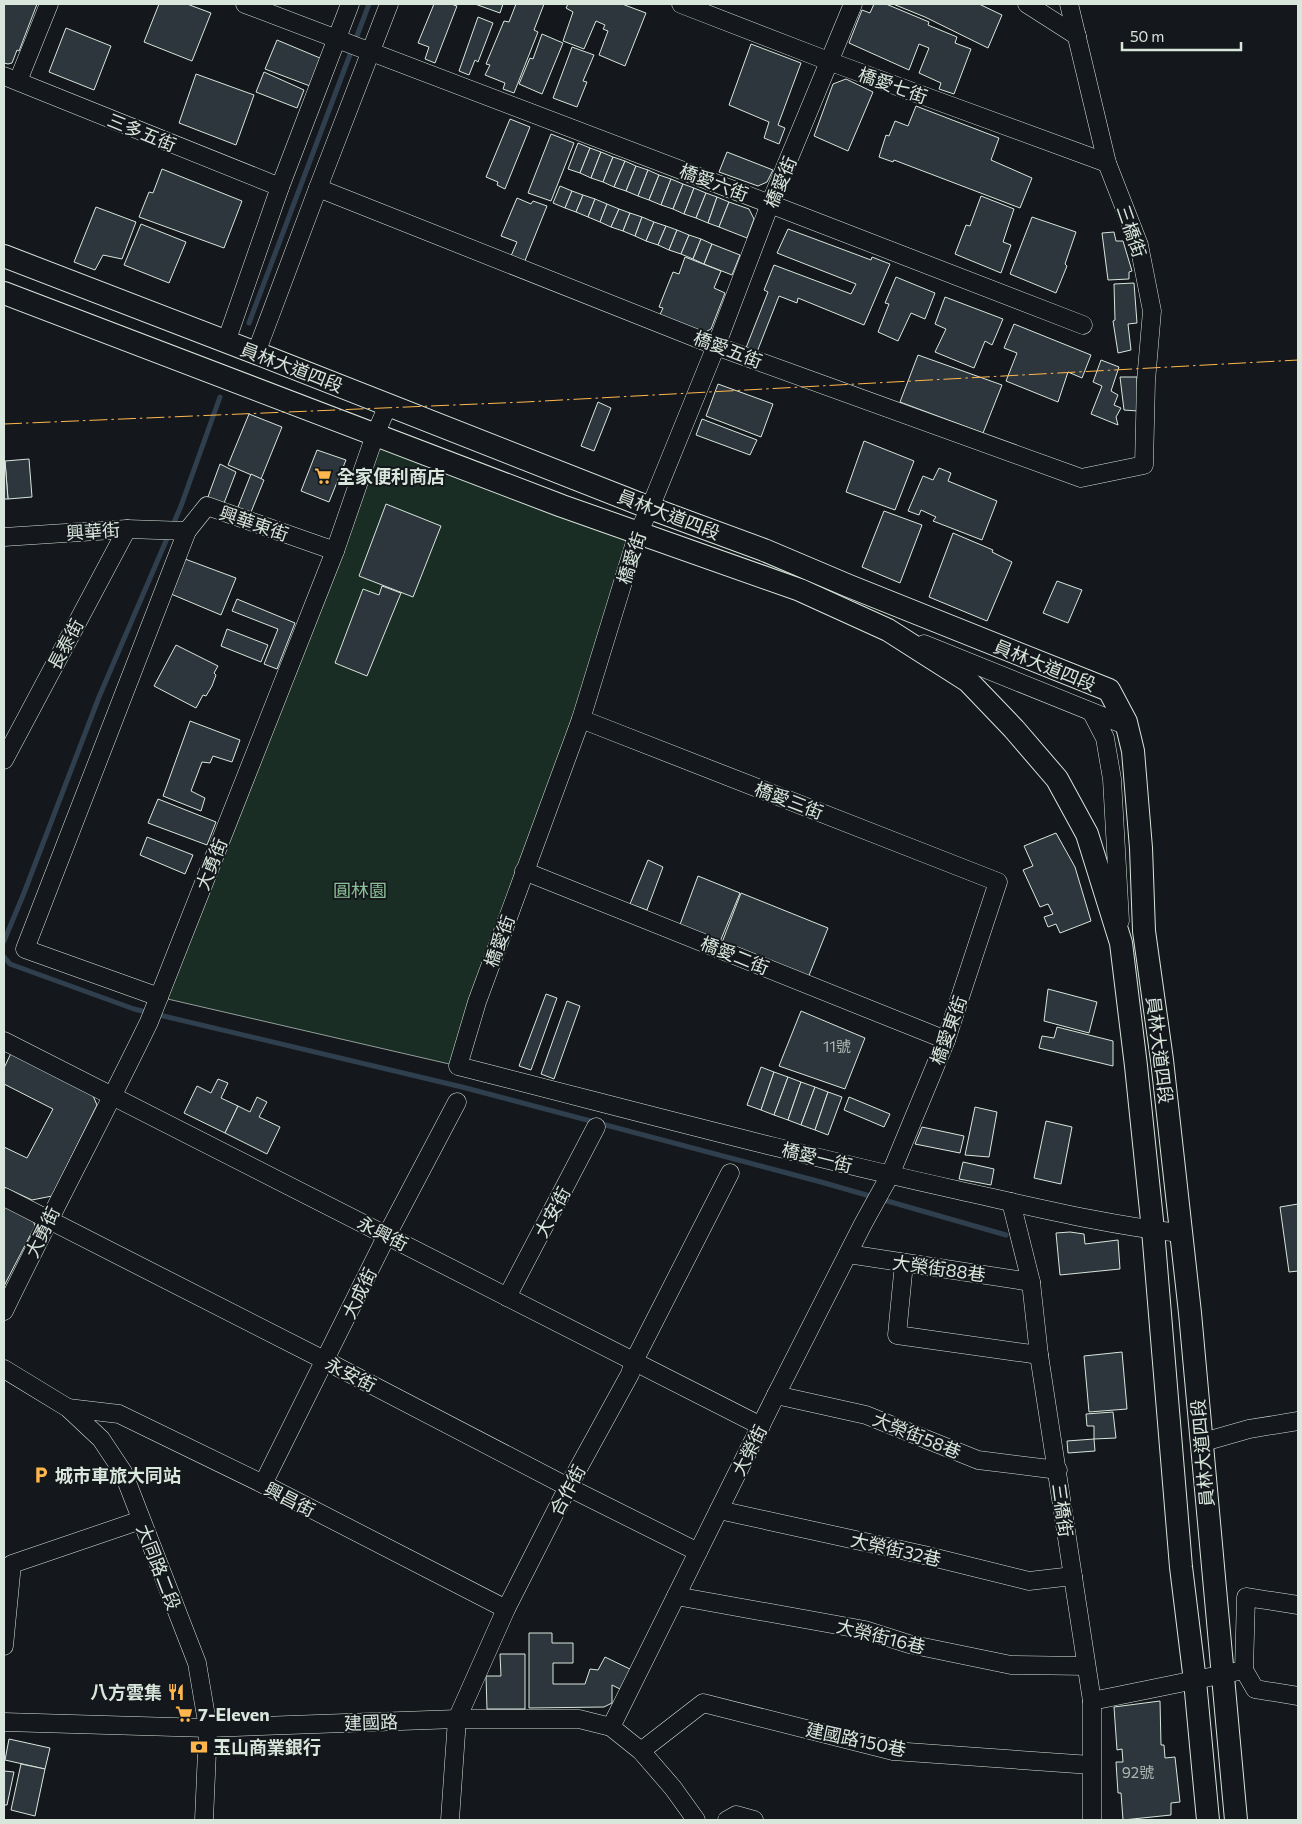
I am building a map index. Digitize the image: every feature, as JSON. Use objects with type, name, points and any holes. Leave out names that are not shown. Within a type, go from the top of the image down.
[{"type":"main road","name":"員林大道四段","points":[[4,256],[650,508],[764,550],[1109,690],[1127,726],[1134,751],[1144,931],[1162,1060],[1190,1313],[1200,1442],[1236,1820]]},
{"type":"main road","name":"員林大道四段","points":[[4,293],[638,533],[800,590],[888,630],[968,681],[1014,729],[1057,779],[1087,834],[1121,943],[1153,1230],[1181,1567],[1196,1681],[1208,1820]]},
{"type":"street","points":[[11,79],[49,4]]},
{"type":"street","name":"橋愛六街","points":[[245,4],[1084,325]]},
{"type":"street","points":[[226,342],[280,187],[350,4]]},
{"type":"street","points":[[256,353],[389,4]]},
{"type":"street","name":"橋愛七街","points":[[681,4],[831,62],[1107,164]]},
{"type":"street","name":"橋愛街","points":[[458,1066],[477,1002],[580,719],[638,533],[716,346],[770,204],[831,62],[853,4]]},
{"type":"street","points":[[1027,4],[1077,36]]},
{"type":"street","name":"三橋街","points":[[1069,4],[1107,164],[1139,245],[1152,311],[1146,381],[1144,465]]},
{"type":"street","name":"三多五街","points":[[11,79],[280,187]]},
{"type":"street","name":"橋愛五街","points":[[318,188],[716,346],[1082,478],[1144,465]]},
{"type":"street","name":"大勇街","points":[[4,1311],[149,1022],[335,551],[375,434],[388,405]]},
{"type":"street","name":"興華東街","points":[[185,531],[207,506],[335,551]]},
{"type":"street","name":"興華街","points":[[4,537],[127,528],[185,531]]},
{"type":"street","name":"長泰街","points":[[4,760],[8,740],[127,528]]},
{"type":"street","points":[[157,1000],[25,949],[185,531]]},
{"type":"street","points":[[888,630],[1127,726]]},
{"type":"street","points":[[1092,713],[1105,738],[1112,779],[1121,943]]},
{"type":"street","name":"橋愛三街","points":[[580,719],[998,882]]},
{"type":"street","name":"橋愛二街","points":[[524,871],[946,1040]]},
{"type":"street","name":"橋愛東街","points":[[887,1181],[946,1040],[998,882]]},
{"type":"street","name":"永興街","points":[[4,1041],[761,1426]]},
{"type":"street","name":"橋愛一街","points":[[458,1066],[887,1181],[1180,1234]]},
{"type":"street","name":"大成街","points":[[263,1484],[457,1102]]},
{"type":"street","name":"大安街","points":[[508,1297],[596,1127]]},
{"type":"street","name":"合作街","points":[[450,1820],[457,1719],[506,1609],[568,1487],[630,1374],[634,1361],[730,1174]]},
{"type":"street","name":"大榮街","points":[[610,1727],[776,1395],[887,1181]]},
{"type":"street","name":"永安街","points":[[4,1196],[568,1487],[698,1552]]},
{"type":"street","name":"三橋街","points":[[1011,1202],[1031,1282],[1039,1356],[1092,1701],[1092,1820]]},
{"type":"street","name":"大榮街88巷","points":[[848,1254],[1031,1282]]},
{"type":"street","points":[[904,1263],[897,1335],[1039,1356]]},
{"type":"street","name":"大同路二段","points":[[4,1369],[68,1408],[101,1439],[123,1472],[197,1663],[208,1728],[204,1820]]},
{"type":"street","name":"大榮街58巷","points":[[776,1395],[866,1415],[978,1460],[1058,1470]]},
{"type":"street","name":"興昌街","points":[[68,1408],[119,1414],[263,1484],[506,1609]]},
{"type":"street","points":[[1200,1442],[1249,1429],[1298,1421]]},
{"type":"street","name":"大榮街32巷","points":[[719,1510],[924,1555],[1029,1581],[1073,1576]]},
{"type":"street","points":[[4,1646],[12,1564],[141,1520]]},
{"type":"street","name":"大榮街16巷","points":[[676,1596],[865,1630],[909,1644],[1011,1666],[1086,1666]]},
{"type":"street","points":[[1298,1605],[1246,1597],[1244,1670],[1255,1689],[1298,1696]]},
{"type":"street","points":[[1092,1701],[1244,1670]]},
{"type":"street","name":"建國路150巷","points":[[641,1751],[703,1703],[893,1751],[1091,1765]]},
{"type":"street","name":"建國路","points":[[4,1722],[208,1728],[457,1719],[579,1719],[610,1727],[641,1751],[673,1788],[696,1820]]},
{"type":"street","points":[[728,1820],[736,1815],[754,1820]]},
{"type":"green space","name":"圓林園","points":[[375,435],[638,533],[458,1066],[159,997]]},
{"type":"building","points":[[4,4],[37,4],[19,51],[17,50],[12,63],[8,64],[4,63]]},
{"type":"building","points":[[159,4],[187,4],[211,13],[192,61],[144,42]]},
{"type":"building","points":[[434,4],[457,6],[435,63],[425,59],[429,47],[418,43]]},
{"type":"building","points":[[475,4],[503,4],[500,13]]},
{"type":"building","points":[[516,4],[544,4],[534,30],[538,32],[514,93],[503,89],[505,83],[485,75],[490,65],[486,64],[504,21],[509,22]]},
{"type":"building","points":[[568,4],[622,4],[646,13],[625,66],[599,55],[608,31],[603,29],[605,25],[596,21],[584,49],[563,41],[573,12],[566,8]]},
{"type":"building","points":[[874,4],[886,4],[929,22],[928,25],[957,37],[955,43],[971,49],[954,94],[939,89],[941,83],[919,73],[929,48],[919,44],[909,70],[849,43],[862,10],[870,13]]},
{"type":"building","points":[[893,4],[979,4],[1002,15],[988,48],[925,17]]},
{"type":"building","points":[[478,17],[493,23],[478,62],[475,60],[469,75],[459,71]]},
{"type":"building","points":[[66,28],[111,46],[94,90],[49,72]]},
{"type":"building","points":[[542,34],[563,43],[542,94],[519,84],[530,58],[533,59]]},
{"type":"building","points":[[277,40],[320,58],[310,86],[265,69]]},
{"type":"building","points":[[751,44],[801,63],[778,125],[785,128],[779,144],[764,138],[769,122],[729,105]]},
{"type":"building","points":[[572,47],[594,55],[583,81],[587,82],[577,107],[553,98]]},
{"type":"building","points":[[264,72],[304,90],[297,108],[256,92]]},
{"type":"building","points":[[196,74],[254,95],[236,145],[179,123]]},
{"type":"building","points":[[846,79],[873,92],[848,151],[814,136],[833,84]]},
{"type":"building","points":[[916,106],[999,138],[991,160],[1032,178],[1020,208],[894,160],[893,162],[879,157],[886,135],[889,136],[895,121],[908,126]]},
{"type":"building","points":[[510,119],[530,127],[505,189],[497,185],[498,182],[486,177]]},
{"type":"building","points":[[551,134],[574,143],[551,201],[528,193]]},
{"type":"building","points":[[578,143],[590,148],[580,173],[568,169]]},
{"type":"building","points":[[590,148],[601,152],[591,178],[580,173]]},
{"type":"building","points":[[601,152],[613,157],[603,182],[591,178]]},
{"type":"building","points":[[727,152],[773,170],[767,182],[758,186],[719,172]]},
{"type":"building","points":[[613,157],[625,161],[614,187],[603,182]]},
{"type":"building","points":[[625,161],[636,166],[626,191],[614,187]]},
{"type":"building","points":[[636,166],[648,170],[638,196],[626,191]]},
{"type":"building","points":[[162,169],[242,201],[224,248],[139,217],[149,192],[153,193]]},
{"type":"building","points":[[648,170],[659,175],[649,200],[638,196]]},
{"type":"building","points":[[659,175],[671,179],[661,205],[649,200]]},
{"type":"building","points":[[671,179],[683,184],[673,209],[661,205]]},
{"type":"building","points":[[683,184],[694,188],[684,214],[673,209]]},
{"type":"building","points":[[560,186],[572,191],[565,208],[553,203]]},
{"type":"building","points":[[694,188],[706,193],[696,218],[684,214]]},
{"type":"building","points":[[572,191],[583,195],[576,212],[565,208]]},
{"type":"building","points":[[706,193],[717,197],[708,223],[696,218]]},
{"type":"building","points":[[583,195],[595,199],[588,217],[576,212]]},
{"type":"building","points":[[981,196],[1014,209],[1003,242],[1011,245],[1001,273],[955,254],[966,225],[970,226]]},
{"type":"building","points":[[717,197],[729,202],[719,227],[708,223]]},
{"type":"building","points":[[517,198],[531,204],[533,201],[547,206],[522,268],[508,263],[517,242],[501,236]]},
{"type":"building","points":[[595,199],[607,204],[600,222],[588,217]]},
{"type":"building","points":[[729,202],[749,209],[754,219],[747,238],[719,227]]},
{"type":"building","points":[[607,204],[619,209],[611,227],[600,222]]},
{"type":"building","points":[[96,207],[136,222],[122,259],[103,255],[95,270],[74,262]]},
{"type":"building","points":[[619,209],[630,213],[623,231],[611,227]]},
{"type":"building","points":[[630,213],[642,217],[635,236],[623,231]]},
{"type":"building","points":[[642,217],[654,222],[646,241],[635,236]]},
{"type":"building","points":[[1032,217],[1076,232],[1065,264],[1067,266],[1056,293],[1010,274]]},
{"type":"building","points":[[654,222],[666,226],[658,245],[646,241]]},
{"type":"building","points":[[141,224],[186,242],[169,283],[124,265]]},
{"type":"building","points":[[666,226],[677,230],[669,250],[658,245]]},
{"type":"building","points":[[788,229],[871,260],[872,257],[890,264],[864,325],[798,298],[797,303],[779,296],[755,357],[744,353],[768,292],[764,290],[774,265],[851,294],[856,284],[777,253]]},
{"type":"building","points":[[677,230],[689,235],[681,254],[669,250]]},
{"type":"building","points":[[1114,232],[1116,241],[1123,241],[1132,271],[1129,272],[1129,279],[1108,280],[1102,233]]},
{"type":"building","points":[[689,235],[701,239],[693,259],[681,254]]},
{"type":"building","points":[[701,239],[712,244],[704,264],[693,259]]},
{"type":"building","points":[[712,244],[740,255],[732,275],[704,264]]},
{"type":"building","points":[[685,257],[721,271],[714,288],[725,293],[711,329],[698,336],[658,319],[663,308],[659,307],[673,272],[679,274]]},
{"type":"building","points":[[896,277],[935,293],[925,319],[911,313],[898,341],[878,332],[889,304],[885,303]]},
{"type":"building","points":[[1134,283],[1137,323],[1128,324],[1131,350],[1118,353],[1113,321],[1115,320],[1114,284]]},
{"type":"building","points":[[945,297],[1003,319],[992,345],[985,341],[974,368],[935,352],[946,329],[935,324]]},
{"type":"building","points":[[1014,324],[1091,355],[1082,378],[1068,372],[1058,402],[1006,381],[1017,353],[1004,348]]},
{"type":"building","points":[[918,355],[1002,385],[983,433],[900,402]]},
{"type":"building","points":[[1101,360],[1119,367],[1111,391],[1118,395],[1114,405],[1121,408],[1116,417],[1118,425],[1091,414],[1102,386],[1093,382]]},
{"type":"building","points":[[1120,377],[1137,377],[1138,411],[1124,410]]},
{"type":"building","points":[[718,384],[773,404],[761,437],[706,416]]},
{"type":"building","points":[[598,402],[611,408],[594,451],[581,446]]},
{"type":"building","points":[[249,414],[282,427],[261,479],[228,465]]},
{"type":"building","points":[[702,419],[757,440],[750,455],[696,435]]},
{"type":"building","points":[[864,441],[914,461],[895,510],[846,492]]},
{"type":"building","name":"全家便利商店","points":[[317,450],[346,460],[329,502],[301,491]]},
{"type":"building","points":[[29,459],[32,497],[8,499],[5,461]]},
{"type":"building","points":[[5,461],[8,499],[4,499]]},
{"type":"building","points":[[220,464],[236,472],[221,511],[205,505]]},
{"type":"building","points":[[939,468],[951,473],[948,481],[997,501],[982,540],[933,521],[936,517],[921,510],[919,515],[908,511],[923,476],[933,480]]},
{"type":"building","points":[[251,474],[264,480],[245,527],[232,522]]},
{"type":"building","points":[[386,504],[441,526],[413,597],[359,576]]},
{"type":"building","points":[[884,511],[922,525],[900,583],[862,567]]},
{"type":"building","points":[[953,533],[993,550],[992,552],[1012,562],[987,621],[929,597]]},
{"type":"building","points":[[185,559],[236,578],[221,615],[171,594]]},
{"type":"building","points":[[1057,581],[1082,590],[1068,623],[1043,613]]},
{"type":"building","points":[[382,586],[401,593],[367,676],[335,663],[363,589],[379,595]]},
{"type":"building","points":[[237,599],[295,623],[277,669],[264,664],[278,629],[232,611]]},
{"type":"building","points":[[227,629],[268,645],[261,662],[221,646]]},
{"type":"building","points":[[176,645],[218,666],[214,673],[216,675],[212,686],[206,696],[203,695],[196,708],[154,686]]},
{"type":"building","points":[[190,721],[240,740],[232,762],[213,756],[210,763],[202,762],[191,791],[205,798],[201,811],[163,796]]},
{"type":"building","points":[[158,799],[216,822],[207,845],[148,823]]},
{"type":"building","points":[[1056,833],[1075,867],[1091,921],[1060,933],[1056,924],[1048,927],[1044,917],[1053,914],[1048,904],[1040,907],[1023,870],[1033,866],[1024,846]]},
{"type":"building","points":[[147,837],[193,855],[185,874],[140,855]]},
{"type":"building","points":[[648,860],[663,867],[647,910],[630,904]]},
{"type":"building","points":[[698,876],[740,893],[715,954],[675,938]]},
{"type":"building","points":[[741,893],[828,928],[808,978],[721,945]]},
{"type":"building","points":[[1048,989],[1097,1002],[1089,1033],[1044,1021]]},
{"type":"building","points":[[546,994],[557,998],[531,1070],[519,1066]]},
{"type":"building","points":[[567,1001],[580,1006],[554,1079],[541,1074]]},
{"type":"building","points":[[801,1011],[865,1038],[845,1089],[779,1066]]},
{"type":"building","points":[[1057,1027],[1113,1041],[1113,1066],[1039,1048],[1042,1036],[1054,1038]]},
{"type":"building","points":[[12,1051],[91,1091],[97,1105],[52,1196],[32,1200],[4,1187],[4,1147],[27,1158],[53,1109],[4,1084],[4,1068]]},
{"type":"building","points":[[761,1067],[774,1072],[761,1110],[747,1105]]},
{"type":"building","points":[[774,1072],[788,1077],[774,1115],[761,1110]]},
{"type":"building","points":[[788,1077],[801,1082],[788,1120],[774,1115]]},
{"type":"building","points":[[218,1079],[228,1083],[221,1098],[238,1106],[225,1133],[184,1113],[197,1086],[211,1093]]},
{"type":"building","points":[[801,1082],[815,1087],[801,1125],[788,1120]]},
{"type":"building","points":[[815,1087],[828,1092],[815,1130],[801,1125]]},
{"type":"building","points":[[828,1092],[842,1097],[828,1135],[815,1130]]},
{"type":"building","points":[[257,1097],[267,1102],[259,1117],[280,1127],[267,1154],[225,1133],[238,1106],[250,1112]]},
{"type":"building","points":[[849,1097],[890,1114],[884,1127],[844,1110]]},
{"type":"building","points":[[975,1107],[997,1112],[989,1157],[965,1155]]},
{"type":"building","points":[[1046,1121],[1072,1127],[1061,1184],[1034,1178]]},
{"type":"building","points":[[922,1127],[964,1136],[960,1153],[915,1144]]},
{"type":"building","points":[[963,1162],[994,1169],[991,1185],[959,1179]]},
{"type":"building","points":[[4,1200],[31,1213],[35,1226],[4,1286]]},
{"type":"building","points":[[1298,1204],[1298,1271],[1289,1272],[1280,1207]]},
{"type":"building","points":[[1056,1233],[1084,1234],[1085,1244],[1118,1240],[1120,1269],[1060,1275]]},
{"type":"building","points":[[1122,1352],[1127,1409],[1089,1412],[1084,1356]]},
{"type":"building","points":[[1113,1412],[1116,1438],[1094,1439],[1094,1426],[1087,1426],[1086,1414]]},
{"type":"building","points":[[1094,1439],[1095,1451],[1068,1453],[1067,1441]]},
{"type":"building","points":[[529,1633],[552,1633],[552,1643],[573,1643],[573,1663],[553,1663],[553,1684],[585,1684],[590,1669],[598,1670],[605,1657],[634,1671],[622,1690],[612,1685],[612,1703],[604,1707],[529,1708]]},
{"type":"building","points":[[500,1654],[525,1654],[525,1709],[487,1709],[486,1676],[501,1676]]},
{"type":"building","points":[[1160,1701],[1161,1745],[1164,1745],[1165,1758],[1175,1757],[1180,1802],[1171,1803],[1171,1815],[1123,1820],[1121,1793],[1118,1793],[1116,1762],[1123,1762],[1122,1749],[1117,1750],[1114,1707]]},
{"type":"building","points":[[9,1739],[50,1748],[45,1769],[5,1760]]},
{"type":"building","points":[[21,1764],[45,1769],[35,1816],[11,1810]]},
{"type":"building","points":[[4,1771],[14,1772],[7,1805],[4,1805]]},
{"type":"waterway","points":[[249,323],[369,4]]},
{"type":"waterway","points":[[4,941],[99,697],[181,506],[220,397]]},
{"type":"waterway","points":[[4,957],[10,964],[134,1009],[462,1087],[821,1182],[1006,1235]]},
{"type":"power","points":[[4,424],[525,402],[1298,360]]},
{"type":"place","name":"全家便利商店","points":[[323,476]]},
{"type":"place","name":"城市車旅大同站","points":[[41,1475]]},
{"type":"place","name":"八方雲集","points":[[176,1692]]},
{"type":"place","name":"7-Eleven","points":[[184,1714]]},
{"type":"place","name":"玉山商業銀行","points":[[199,1747]]}]
